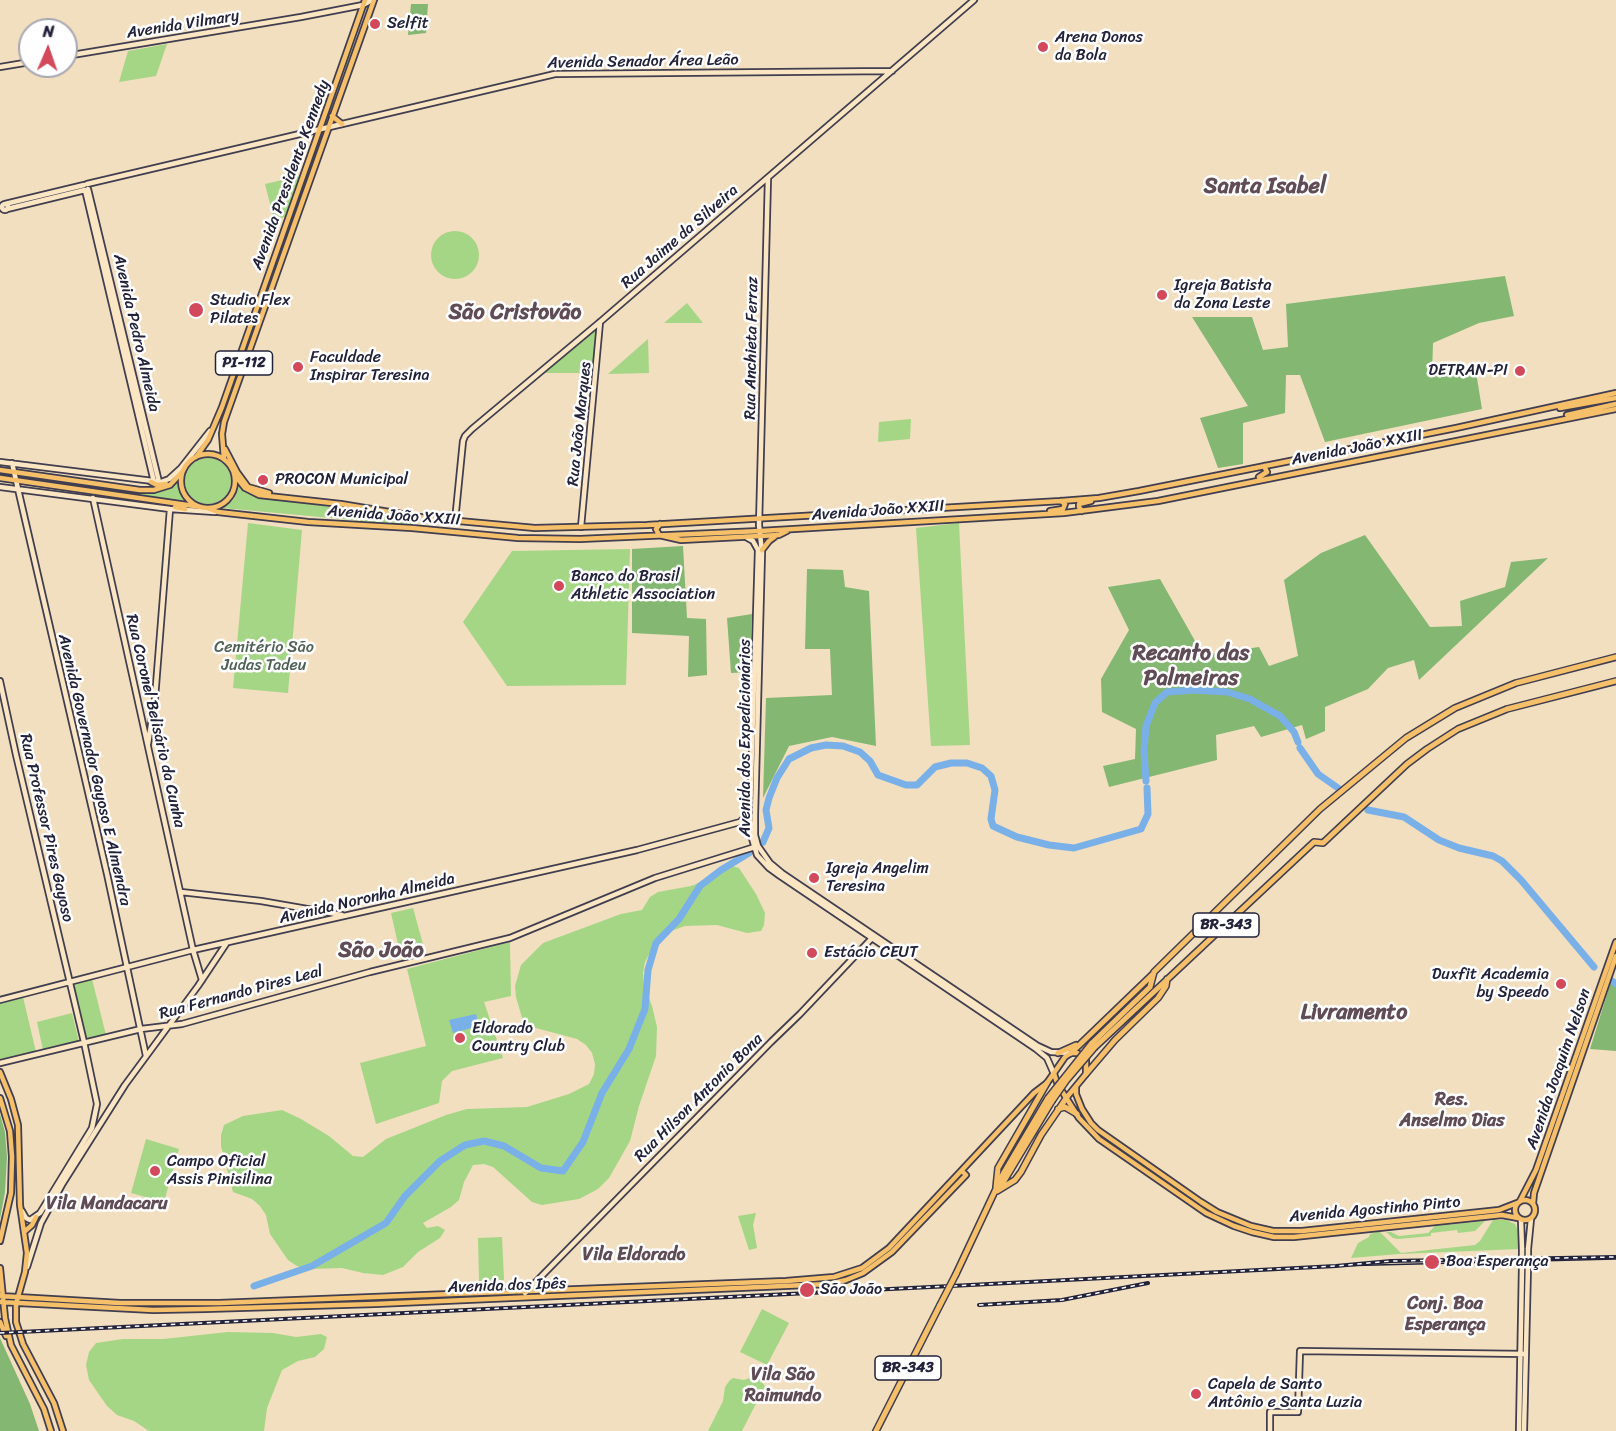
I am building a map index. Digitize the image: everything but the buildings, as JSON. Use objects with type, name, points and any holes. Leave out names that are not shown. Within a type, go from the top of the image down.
[{"type":"highway","name":"BR-343","points":[[1090,1035],[1338,793],[1406,738],[1455,708],[1516,683],[1616,657]]},
{"type":"highway","name":"BR-343","points":[[876,1431],[956,1274],[1003,1174],[1050,1099],[1093,1046],[1314,842],[1323,843],[1407,764],[1458,729],[1507,710],[1616,681]]},
{"type":"highway","name":"BR-343","points":[[1135,1005],[1150,987],[1154,972]]},
{"type":"highway","points":[[1086,1074],[1115,1040],[1158,998],[1166,986],[1167,979]]},
{"type":"highway","points":[[1058,1053],[1090,1035]]},
{"type":"highway","points":[[1071,1053],[1090,1035]]},
{"type":"highway","points":[[996,1192],[998,1167],[1047,1083]]},
{"type":"highway","points":[[996,1192],[1015,1180],[1022,1172],[1057,1110],[1067,1097]]},
{"type":"highway","points":[[1057,1110],[1065,1107],[1077,1114]]},
{"type":"main road","name":"Avenida Presidente Kennedy","points":[[224,459],[222,429],[224,422],[373,0]]},
{"type":"main road","name":"Avenida Presidente Kennedy","points":[[196,456],[205,446],[215,424],[364,3]]},
{"type":"main road","points":[[332,116],[342,124]]},
{"type":"main road","name":"Avenida João XXIII","points":[[234,474],[250,493],[426,518],[535,528],[647,525],[1061,501],[1099,498],[1264,466],[1616,393]]},
{"type":"main road","name":"Avenida João XXIII","points":[[1510,416],[1616,398]]},
{"type":"main road","name":"Avenida João XXIII","points":[[207,508],[218,512],[308,522],[528,538],[580,539],[658,535],[760,534],[870,523],[1042,514],[1158,501],[1616,406]]},
{"type":"main road","points":[[223,446],[237,472],[249,487],[283,497]]},
{"type":"main road","points":[[0,471],[140,490],[159,489],[174,481],[196,456],[211,454],[224,459],[231,466],[235,485],[229,498],[220,505],[207,508],[0,478]]},
{"type":"main road","points":[[1254,480],[1266,473],[1264,466]]},
{"type":"main road","points":[[183,471],[181,484],[184,493],[189,501],[201,507]]},
{"type":"main road","points":[[155,482],[162,485],[174,481]]},
{"type":"main road","points":[[1083,511],[1078,507],[1079,504],[1099,498]]},
{"type":"main road","points":[[147,499],[185,509]]},
{"type":"main road","points":[[1042,514],[1063,510],[1065,504],[1061,501]]},
{"type":"main road","points":[[870,512],[868,517],[870,523]]},
{"type":"main road","points":[[855,513],[859,518],[857,524]]},
{"type":"main road","points":[[412,528],[414,516]]},
{"type":"main road","points":[[423,529],[422,523],[426,518]]},
{"type":"main road","points":[[660,524],[656,529],[658,535],[681,540],[745,537],[760,534],[779,535]]},
{"type":"main road","points":[[645,536],[649,530],[647,525]]},
{"type":"main road","points":[[760,550],[769,541],[792,529]]},
{"type":"main road","name":"Avenida Joaquim Nelson","points":[[1533,1204],[1534,1193],[1614,958],[1615,946]]},
{"type":"main road","name":"Avenida Joaquim Nelson","points":[[1519,1202],[1536,1170],[1614,958]]},
{"type":"main road","points":[[1067,1097],[1077,1085],[1086,1074],[1086,1058],[1077,1053],[1071,1053],[1061,1062],[1054,1074],[1060,1087],[1068,1088],[1077,1085]]},
{"type":"main road","points":[[0,1072],[18,1125],[20,1205],[27,1253],[25,1272],[16,1304],[16,1322],[21,1338],[54,1403],[63,1431]]},
{"type":"main road","name":"Avenida dos Ipês","points":[[2,1296],[120,1303],[263,1305],[526,1298],[540,1294],[825,1279],[862,1268],[889,1248],[1054,1074]]},
{"type":"main road","name":"Avenida Agostinho Pinto","points":[[1077,1085],[1076,1094],[1080,1105],[1098,1130],[1201,1202],[1236,1221],[1251,1226],[1273,1231],[1302,1231],[1499,1210],[1519,1202]]},
{"type":"main road","name":"Avenida Agostinho Pinto","points":[[1060,1087],[1077,1114],[1099,1139],[1206,1213],[1252,1232],[1294,1237],[1502,1215],[1519,1219]]},
{"type":"main road","points":[[0,1098],[10,1131],[12,1157],[11,1193],[0,1241]]},
{"type":"main road","points":[[1527,1200],[1533,1204],[1535,1214],[1531,1219],[1519,1219],[1514,1209],[1519,1202],[1527,1200]]},
{"type":"main road","points":[[24,1232],[34,1223],[36,1217]]},
{"type":"main road","points":[[0,1268],[2,1303],[10,1345]]},
{"type":"main road","name":"Avenida dos Ipês","points":[[370,1301],[525,1291],[540,1294]]},
{"type":"main road","points":[[2,1303],[18,1297]]},
{"type":"main road","name":"Avenida dos Ipês","points":[[2,1303],[153,1310],[251,1305]]},
{"type":"main road","points":[[0,1322],[44,1409],[51,1431]]},
{"type":"street","name":"Avenida Vilmary","points":[[78,54],[213,33],[373,0]]},
{"type":"street","name":"Rua Jaime da Silveira","points":[[456,521],[465,436],[974,0]]},
{"type":"street","points":[[0,68],[18,64]]},
{"type":"street","name":"Avenida Senador Área Leão","points":[[321,129],[555,74],[892,71]]},
{"type":"street","points":[[3,207],[321,129]]},
{"type":"street","name":"Rua Anchieta Ferraz","points":[[760,534],[768,178]]},
{"type":"street","name":"Avenida Pedro Almeida","points":[[86,187],[155,482]]},
{"type":"street","name":"Rua João Marques","points":[[581,527],[600,322]]},
{"type":"street","points":[[0,462],[155,482],[168,479],[181,468],[215,424]]},
{"type":"street","name":"Avenida Governador Gayoso E Almendra","points":[[12,463],[146,1056]]},
{"type":"street","name":"Avenida João XXIII","points":[[0,486],[170,509],[218,512]]},
{"type":"street","name":"Rua Coronel Belisário da Cunha","points":[[93,498],[193,950],[202,980]]},
{"type":"street","points":[[148,747],[170,509]]},
{"type":"street","name":"Avenida dos Expedicionários","points":[[753,827],[760,534]]},
{"type":"street","points":[[745,537],[753,541],[760,550]]},
{"type":"street","name":"Avenida dos Expedicionários","points":[[760,550],[750,813],[756,847],[775,868],[1037,1047]]},
{"type":"street","name":"Rua Professor Pires Gayoso","points":[[0,681],[96,1094],[96,1114],[92,1128],[58,1186]]},
{"type":"street","points":[[750,813],[740,822],[753,827]]},
{"type":"street","name":"Avenida Noronha Almeida","points":[[0,1000],[193,950],[627,852],[740,822]]},
{"type":"street","name":"Rua Fernando Pires Leal","points":[[0,1063],[141,1029],[168,1027],[370,972],[510,938],[655,878],[756,847]]},
{"type":"street","points":[[181,892],[240,898],[345,916]]},
{"type":"street","name":"Rua Hilson Antonio Bona","points":[[525,1291],[801,1014],[874,936]]},
{"type":"street","points":[[20,1205],[26,1218],[30,1220],[36,1217],[226,944]]},
{"type":"street","points":[[1037,1047],[1058,1053],[1071,1053]]},
{"type":"street","points":[[1037,1047],[1047,1058],[1054,1074]]},
{"type":"street","points":[[25,1272],[41,1223],[58,1186]]},
{"type":"street","points":[[1519,1219],[1525,1249],[1519,1431]]},
{"type":"street","points":[[1525,1249],[1531,1219]]},
{"type":"street","points":[[540,1278],[540,1294]]},
{"type":"street","points":[[525,1291],[526,1298]]},
{"type":"street","points":[[1270,1431],[1270,1412],[1298,1412],[1300,1351],[1523,1354]]},
{"type":"street","points":[[1523,1354],[1524,1431]]},
{"type":"green space","points":[[411,4],[428,4],[426,33],[408,35]]},
{"type":"green space","points":[[167,44],[156,76],[119,82],[128,51]]},
{"type":"green space","points":[[304,175],[288,216],[274,220],[265,184]]},
{"type":"green space","points":[[450,231],[460,231],[472,238],[479,250],[479,260],[472,272],[460,279],[450,279],[435,268],[431,260],[431,250],[442,235]]},
{"type":"green space","points":[[1505,276],[1514,316],[1479,323],[1433,343],[1432,375],[1476,372],[1482,409],[1325,442],[1300,375],[1286,375],[1285,413],[1243,423],[1243,464],[1218,468],[1200,418],[1248,406],[1192,317],[1252,317],[1263,350],[1288,347],[1286,304]]},
{"type":"green space","points":[[687,303],[703,323],[664,323]]},
{"type":"green space","points":[[597,329],[593,373],[543,373],[552,366]]},
{"type":"green space","points":[[648,339],[649,373],[608,374]]},
{"type":"green space","points":[[911,419],[910,439],[878,442],[879,422]]},
{"type":"green space","points":[[208,458],[224,465],[231,481],[224,497],[208,504],[192,497],[185,481],[192,465]]},
{"type":"green space","points":[[178,481],[180,493],[188,504],[167,502],[128,492],[128,490],[162,491]]},
{"type":"green space","points":[[239,486],[244,492],[258,498],[412,519],[411,525],[223,508],[234,499]]},
{"type":"green space","name":"Cemitério São Judas Tadeu","points":[[248,523],[302,530],[288,693],[233,688]]},
{"type":"green space","points":[[959,523],[970,745],[931,746],[916,528]]},
{"type":"green space","points":[[1365,535],[1430,627],[1462,626],[1460,601],[1505,587],[1511,562],[1548,558],[1419,680],[1414,660],[1388,668],[1368,689],[1325,707],[1325,731],[1306,739],[1302,725],[1261,737],[1254,726],[1216,735],[1217,760],[1109,787],[1103,766],[1135,759],[1136,729],[1102,712],[1101,679],[1129,630],[1108,587],[1160,579],[1203,655],[1259,647],[1269,666],[1298,656],[1284,580],[1321,553]]},
{"type":"green space","points":[[683,546],[687,618],[706,619],[707,675],[688,677],[689,636],[632,633],[632,549]]},
{"type":"green space","name":"Banco do Brasil Athletic Association","points":[[630,549],[626,685],[507,686],[463,622],[512,551]]},
{"type":"green space","points":[[807,569],[843,570],[845,587],[869,591],[876,746],[832,737],[789,746],[763,798],[766,698],[832,695],[830,649],[805,649]]},
{"type":"green space","points":[[752,614],[749,672],[731,673],[727,618]]},
{"type":"green space","points":[[732,866],[739,868],[756,894],[765,913],[764,925],[761,931],[747,933],[717,925],[685,926],[671,931],[655,943],[645,962],[643,973],[644,985],[657,1027],[656,1056],[630,1141],[609,1178],[598,1189],[579,1199],[542,1205],[532,1202],[493,1167],[484,1164],[473,1165],[464,1182],[459,1200],[423,1223],[427,1228],[438,1226],[445,1230],[440,1238],[418,1252],[403,1267],[383,1275],[342,1268],[307,1269],[297,1266],[288,1260],[270,1234],[266,1215],[260,1206],[252,1199],[233,1192],[221,1146],[221,1135],[224,1125],[243,1116],[282,1110],[329,1136],[353,1156],[363,1157],[386,1139],[446,1115],[467,1109],[527,1107],[569,1094],[589,1084],[594,1074],[595,1064],[592,1053],[586,1045],[577,1039],[532,1027],[523,1021],[515,986],[521,965],[543,943],[621,914],[642,910],[650,897],[658,892],[691,886],[714,877]]},
{"type":"green space","points":[[413,908],[426,955],[402,962],[391,913]]},
{"type":"green space","name":"Eldorado Country Club","points":[[510,942],[511,996],[484,1002],[503,1058],[452,1071],[442,1081],[439,1103],[376,1124],[360,1063],[426,1046],[407,969]]},
{"type":"green space","points":[[1612,978],[1616,980],[1616,1051],[1590,1049]]},
{"type":"green space","points":[[92,979],[106,1035],[86,1040],[73,984]]},
{"type":"green space","points":[[23,997],[36,1052],[0,1060],[0,1003]]},
{"type":"green space","points":[[72,1013],[79,1042],[43,1050],[37,1022]]},
{"type":"green space","points":[[0,1114],[5,1132],[7,1157],[5,1192],[0,1219]]},
{"type":"green space","name":"Campo Oficial Assis Pinisilina","points":[[146,1139],[179,1149],[164,1202],[131,1193]]},
{"type":"green space","points":[[756,1213],[753,1225],[757,1248],[749,1250],[738,1216]]},
{"type":"green space","points":[[1493,1220],[1506,1220],[1515,1224],[1518,1230],[1519,1249],[1351,1258],[1358,1243],[1377,1232],[1380,1232],[1401,1253],[1475,1245]]},
{"type":"green space","points":[[1485,1221],[1475,1231],[1458,1233],[1457,1230],[1431,1233],[1431,1236],[1398,1239],[1386,1232],[1399,1236],[1428,1233],[1435,1226]]},
{"type":"green space","points":[[502,1237],[504,1280],[479,1281],[478,1238]]},
{"type":"green space","points":[[762,1309],[789,1323],[767,1365],[740,1352]]},
{"type":"green space","points":[[228,1332],[273,1333],[296,1337],[321,1334],[327,1337],[324,1349],[315,1357],[298,1361],[282,1370],[267,1408],[264,1431],[149,1431],[134,1421],[117,1415],[107,1406],[89,1380],[86,1365],[89,1352],[96,1343]]},
{"type":"green space","points":[[0,1338],[30,1404],[39,1431],[0,1431]]},
{"type":"green space","points":[[752,1377],[759,1378],[765,1386],[742,1431],[708,1431],[723,1401],[725,1387],[730,1380],[733,1378],[744,1380]]},
{"type":"water","points":[[476,1014],[479,1026],[453,1033],[449,1020]]},
{"type":"waterway","points":[[1146,781],[1144,751],[1146,726],[1155,703],[1167,692],[1195,690],[1227,692],[1250,699],[1280,716],[1294,732],[1298,742]]},
{"type":"waterway","points":[[763,842],[769,828],[766,810],[769,798],[777,778],[789,759],[811,748],[826,745],[843,746],[860,752],[870,761],[878,775],[906,785],[917,785],[935,767],[951,763],[967,763],[982,768],[991,776],[995,790],[991,819],[993,826],[1017,837],[1049,845],[1074,848],[1141,829],[1148,814],[1147,788]]},
{"type":"waterway","points":[[1300,748],[1318,774],[1338,788]]},
{"type":"waterway","points":[[1368,810],[1404,817],[1439,840],[1459,848],[1493,856],[1502,861],[1521,880],[1594,967]]},
{"type":"waterway","points":[[254,1286],[312,1266],[386,1223],[405,1196],[440,1161],[465,1145],[484,1141],[504,1146],[541,1168],[563,1171],[583,1142],[602,1093],[629,1049],[645,1009],[648,970],[656,943],[679,919],[700,886],[749,853]]},
{"type":"waterway","points":[[1612,981],[1616,984]]},
{"type":"tram line","points":[[1336,1266],[1616,1259]]},
{"type":"railway","points":[[0,1333],[951,1286],[1336,1266],[1391,1261],[1616,1257]]},
{"type":"railway","points":[[979,1305],[1062,1300],[1148,1283]]},
{"type":"place","name":"Selfit","points":[[375,24]]},
{"type":"place","name":"Arena Donos da Bola","points":[[1043,47]]},
{"type":"place","name":"Igreja Batista da Zona Leste","points":[[1162,295]]},
{"type":"place","name":"Studio Flex Pilates","points":[[196,310]]},
{"type":"place","name":"Faculdade Inspirar Teresina","points":[[298,367]]},
{"type":"place","name":"DETRAN-PI","points":[[1520,371]]},
{"type":"place","name":"PROCON Municipal","points":[[263,480]]},
{"type":"place","name":"Banco do Brasil Athletic Association","points":[[559,586]]},
{"type":"place","name":"Igreja Angelim Teresina","points":[[814,878]]},
{"type":"place","name":"Estácio CEUT","points":[[812,953]]},
{"type":"place","name":"Duxfit Academia by Speedo","points":[[1561,984]]},
{"type":"place","name":"Eldorado Country Club","points":[[460,1038]]},
{"type":"place","name":"Campo Oficial Assis Pinisilina","points":[[155,1171]]},
{"type":"place","name":"Boa Esperança","points":[[1432,1262]]},
{"type":"place","name":"São João","points":[[807,1290]]},
{"type":"place","name":"Capela de Santo Antônio e Santa Luzia","points":[[1196,1394]]},
{"type":"district","name":"Santa Isabel","points":[[1265,187]]},
{"type":"district","name":"São Cristovão","points":[[515,313]]},
{"type":"district","name":"Recanto das Palmeiras","points":[[1191,666]]},
{"type":"district","name":"São João","points":[[381,951]]},
{"type":"district","name":"Livramento","points":[[1354,1013]]},
{"type":"district","name":"Res. Anselmo Dias","points":[[1452,1110]]},
{"type":"district","name":"Vila Mandacaru","points":[[107,1204]]},
{"type":"district","name":"Vila Eldorado","points":[[634,1255]]},
{"type":"district","name":"Conj. Boa Esperança","points":[[1445,1314]]},
{"type":"district","name":"Vila São Raimundo","points":[[783,1385]]}]
